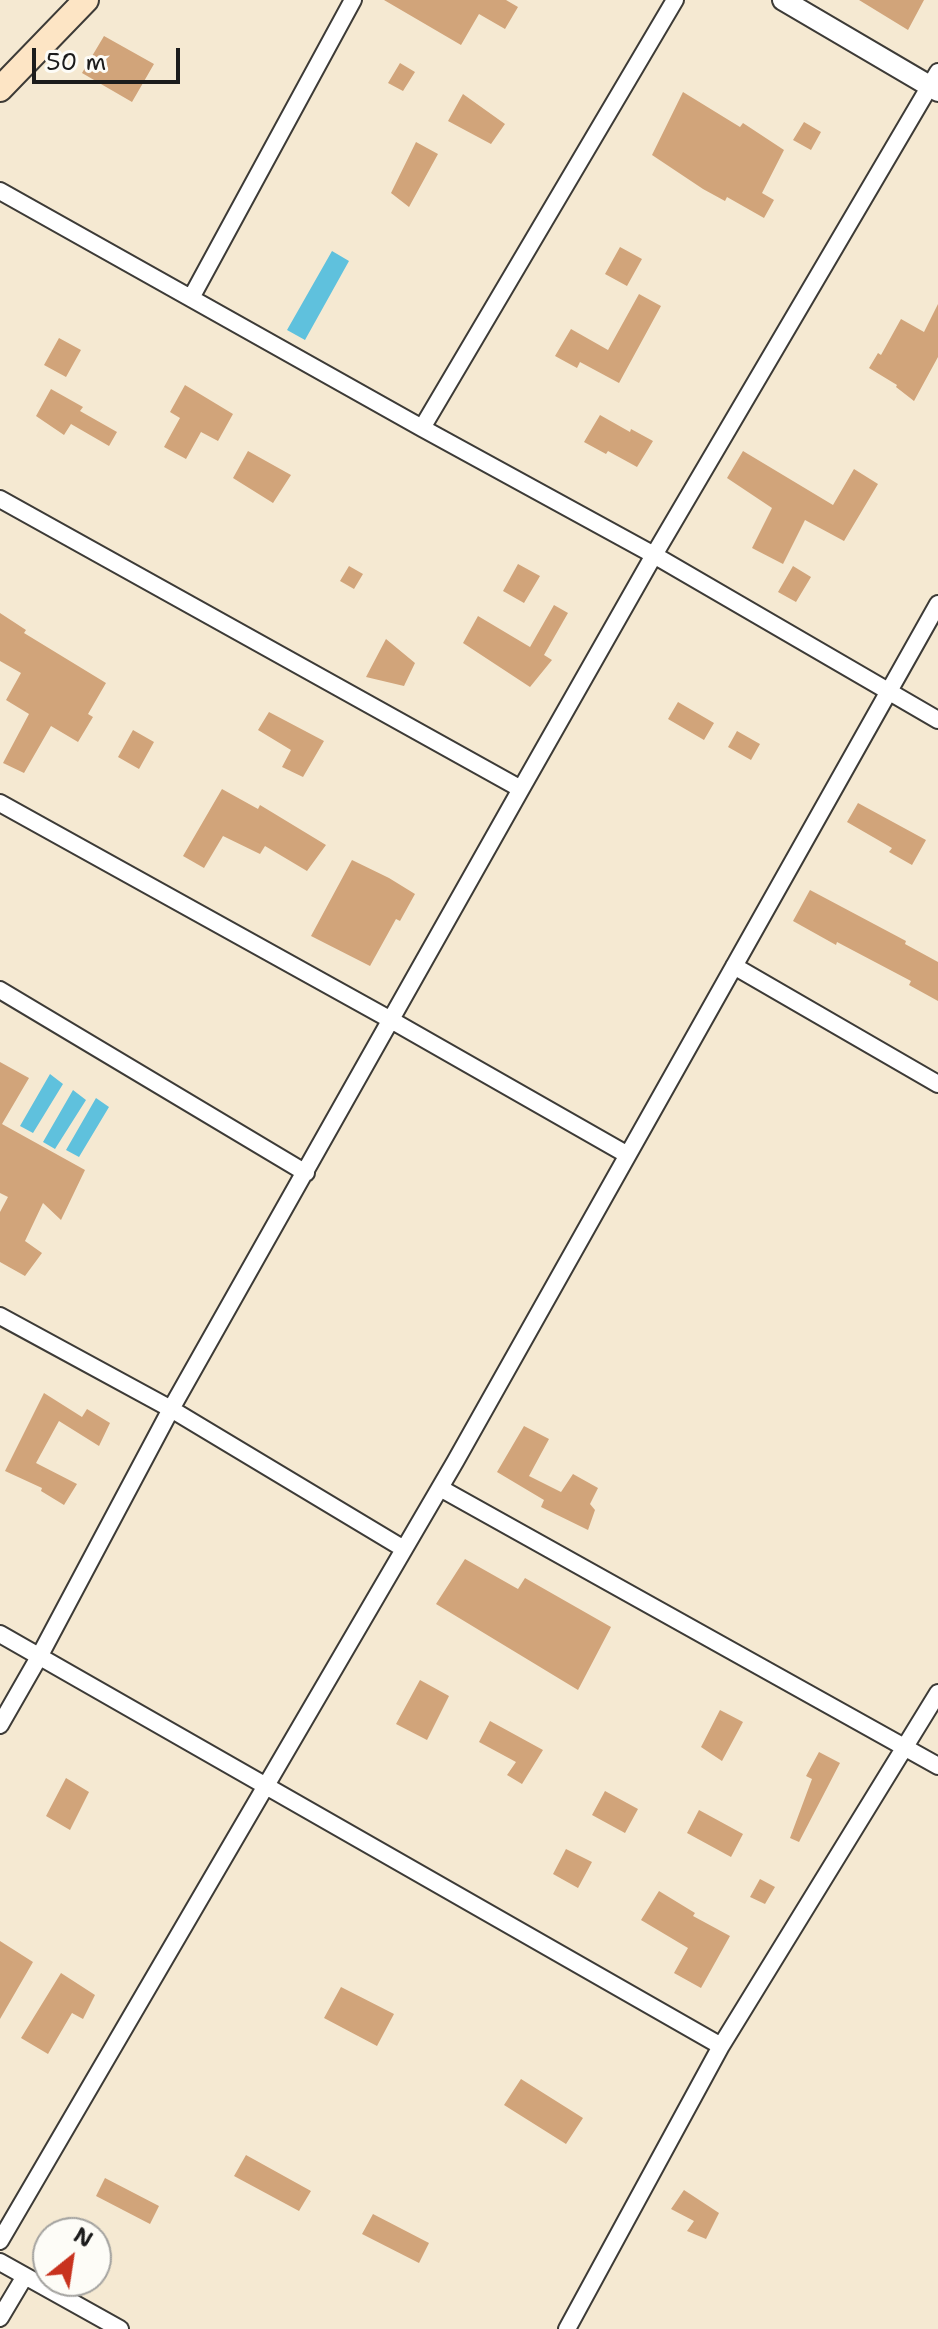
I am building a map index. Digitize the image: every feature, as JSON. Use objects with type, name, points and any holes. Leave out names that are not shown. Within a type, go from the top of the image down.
[{"type":"main road","points":[[0,89],[86,0]]},
{"type":"street","points":[[191,298],[353,0]]},
{"type":"street","points":[[422,428],[675,0]]},
{"type":"street","points":[[0,1725],[171,1409],[654,555],[935,83],[783,0]]},
{"type":"street","points":[[0,191],[654,555],[938,720]]},
{"type":"street","points":[[0,499],[521,789]]},
{"type":"street","points":[[0,2241],[440,1488],[938,604]]},
{"type":"street","points":[[0,803],[626,1154]]},
{"type":"street","points":[[734,966],[938,1084]]},
{"type":"street","points":[[0,990],[306,1173]]},
{"type":"street","points":[[0,1316],[171,1409],[404,1549]]},
{"type":"street","points":[[440,1488],[938,1766]]},
{"type":"street","points":[[0,1634],[721,2046]]},
{"type":"street","points":[[567,2329],[721,2046],[938,1693]]},
{"type":"street","points":[[0,2262],[120,2329]]},
{"type":"street","points":[[0,2318],[25,2276]]},
{"type":"water","points":[[332,251],[349,261],[305,340],[287,330]]},
{"type":"water","points":[[50,1074],[63,1084],[33,1133],[20,1126]]},
{"type":"water","points":[[73,1090],[86,1100],[55,1149],[43,1142]]},
{"type":"water","points":[[96,1098],[109,1107],[79,1157],[66,1150]]},
{"type":"building","points":[[384,0],[506,0],[518,7],[505,29],[479,14],[461,45]]},
{"type":"building","points":[[859,0],[924,0],[908,30]]},
{"type":"building","points":[[104,36],[154,64],[132,102],[82,73]]},
{"type":"building","points":[[400,63],[415,72],[403,91],[388,83]]},
{"type":"building","points":[[683,92],[740,127],[743,123],[784,150],[762,193],[774,200],[764,218],[727,197],[725,201],[703,189],[652,155]]},
{"type":"building","points":[[463,94],[505,124],[491,144],[448,121]]},
{"type":"building","points":[[804,122],[821,132],[811,150],[793,140]]},
{"type":"building","points":[[416,142],[438,154],[409,207],[391,193]]},
{"type":"building","points":[[620,247],[642,259],[627,286],[605,274]]},
{"type":"building","points":[[639,294],[661,306],[619,383],[580,362],[577,368],[555,356],[571,329],[608,350]]},
{"type":"building","points":[[938,304],[938,357],[914,401],[897,385],[869,368],[878,353],[881,355],[901,319],[924,332]]},
{"type":"building","points":[[59,338],[81,350],[66,377],[44,365]]},
{"type":"building","points":[[185,385],[233,414],[218,441],[201,432],[186,459],[164,447],[180,418],[170,412]]},
{"type":"building","points":[[51,389],[83,407],[80,411],[117,432],[109,446],[71,424],[64,435],[36,416]]},
{"type":"building","points":[[600,415],[653,441],[637,467],[584,442]]},
{"type":"building","points":[[248,451],[291,475],[273,503],[233,478]]},
{"type":"building","points":[[743,451],[833,505],[854,469],[878,484],[844,541],[805,520],[783,564],[752,548],[772,508],[727,478]]},
{"type":"building","points":[[518,564],[540,576],[524,603],[503,591]]},
{"type":"building","points":[[349,566],[363,574],[354,589],[340,581]]},
{"type":"building","points":[[793,566],[811,577],[796,602],[778,592]]},
{"type":"building","points":[[554,605],[568,613],[544,655],[552,660],[530,687],[463,643],[478,616],[530,647]]},
{"type":"building","points":[[0,613],[26,630],[24,633],[106,683],[88,714],[93,717],[78,742],[51,726],[24,773],[3,763],[29,714],[6,700],[21,673],[0,661]]},
{"type":"building","points":[[386,639],[415,663],[404,686],[366,677]]},
{"type":"building","points":[[678,702],[714,723],[704,740],[668,719]]},
{"type":"building","points":[[269,712],[324,741],[303,777],[282,767],[291,750],[258,730]]},
{"type":"building","points":[[133,730],[154,742],[139,769],[118,757]]},
{"type":"building","points":[[737,731],[760,744],[751,760],[728,747]]},
{"type":"building","points":[[222,789],[258,809],[260,805],[326,845],[307,871],[265,846],[260,854],[223,836],[204,868],[183,856]]},
{"type":"building","points":[[858,803],[926,840],[912,865],[889,852],[892,848],[847,822]]},
{"type":"building","points":[[352,860],[415,894],[400,921],[396,919],[370,966],[311,936]]},
{"type":"building","points":[[810,890],[906,941],[905,944],[938,962],[938,1001],[909,985],[911,981],[793,921]]},
{"type":"building","points":[[0,1062],[29,1078],[2,1124],[85,1170],[61,1220],[43,1203],[25,1241],[42,1253],[25,1276],[0,1262],[0,1212],[8,1197],[0,1193]]},
{"type":"building","points":[[44,1393],[82,1417],[87,1409],[110,1423],[99,1446],[59,1421],[36,1463],[77,1484],[64,1505],[41,1491],[42,1488],[5,1471]]},
{"type":"building","points":[[524,1426],[549,1439],[529,1476],[561,1492],[573,1474],[598,1488],[590,1504],[595,1510],[588,1530],[541,1507],[544,1500],[497,1472]]},
{"type":"building","points":[[465,1559],[518,1589],[525,1578],[611,1627],[578,1690],[436,1604]]},
{"type":"building","points":[[420,1680],[449,1696],[427,1740],[396,1724]]},
{"type":"building","points":[[720,1710],[743,1722],[722,1761],[701,1747]]},
{"type":"building","points":[[490,1721],[543,1750],[522,1784],[507,1775],[516,1762],[479,1742]]},
{"type":"building","points":[[819,1752],[840,1763],[799,1842],[790,1838],[812,1779],[806,1776]]},
{"type":"building","points":[[66,1778],[89,1792],[70,1830],[46,1816]]},
{"type":"building","points":[[605,1791],[638,1809],[625,1833],[592,1815]]},
{"type":"building","points":[[699,1810],[743,1834],[731,1857],[687,1833]]},
{"type":"building","points":[[566,1849],[592,1862],[578,1888],[553,1874]]},
{"type":"building","points":[[760,1879],[775,1887],[765,1904],[750,1897]]},
{"type":"building","points":[[659,1891],[695,1913],[693,1916],[730,1936],[701,1988],[674,1973],[688,1948],[641,1920]]},
{"type":"building","points":[[0,1941],[33,1962],[0,2019]]},
{"type":"building","points":[[61,1973],[95,1995],[83,2019],[72,2013],[48,2054],[21,2038]]},
{"type":"building","points":[[341,1987],[394,2014],[377,2046],[324,2018]]},
{"type":"building","points":[[521,2079],[583,2118],[566,2144],[504,2105]]},
{"type":"building","points":[[246,2155],[311,2191],[299,2211],[234,2176]]},
{"type":"building","points":[[105,2178],[159,2206],[150,2224],[96,2196]]},
{"type":"building","points":[[684,2190],[719,2213],[706,2239],[687,2231],[694,2221],[671,2209]]},
{"type":"building","points":[[373,2214],[429,2243],[419,2263],[362,2234]]}]
